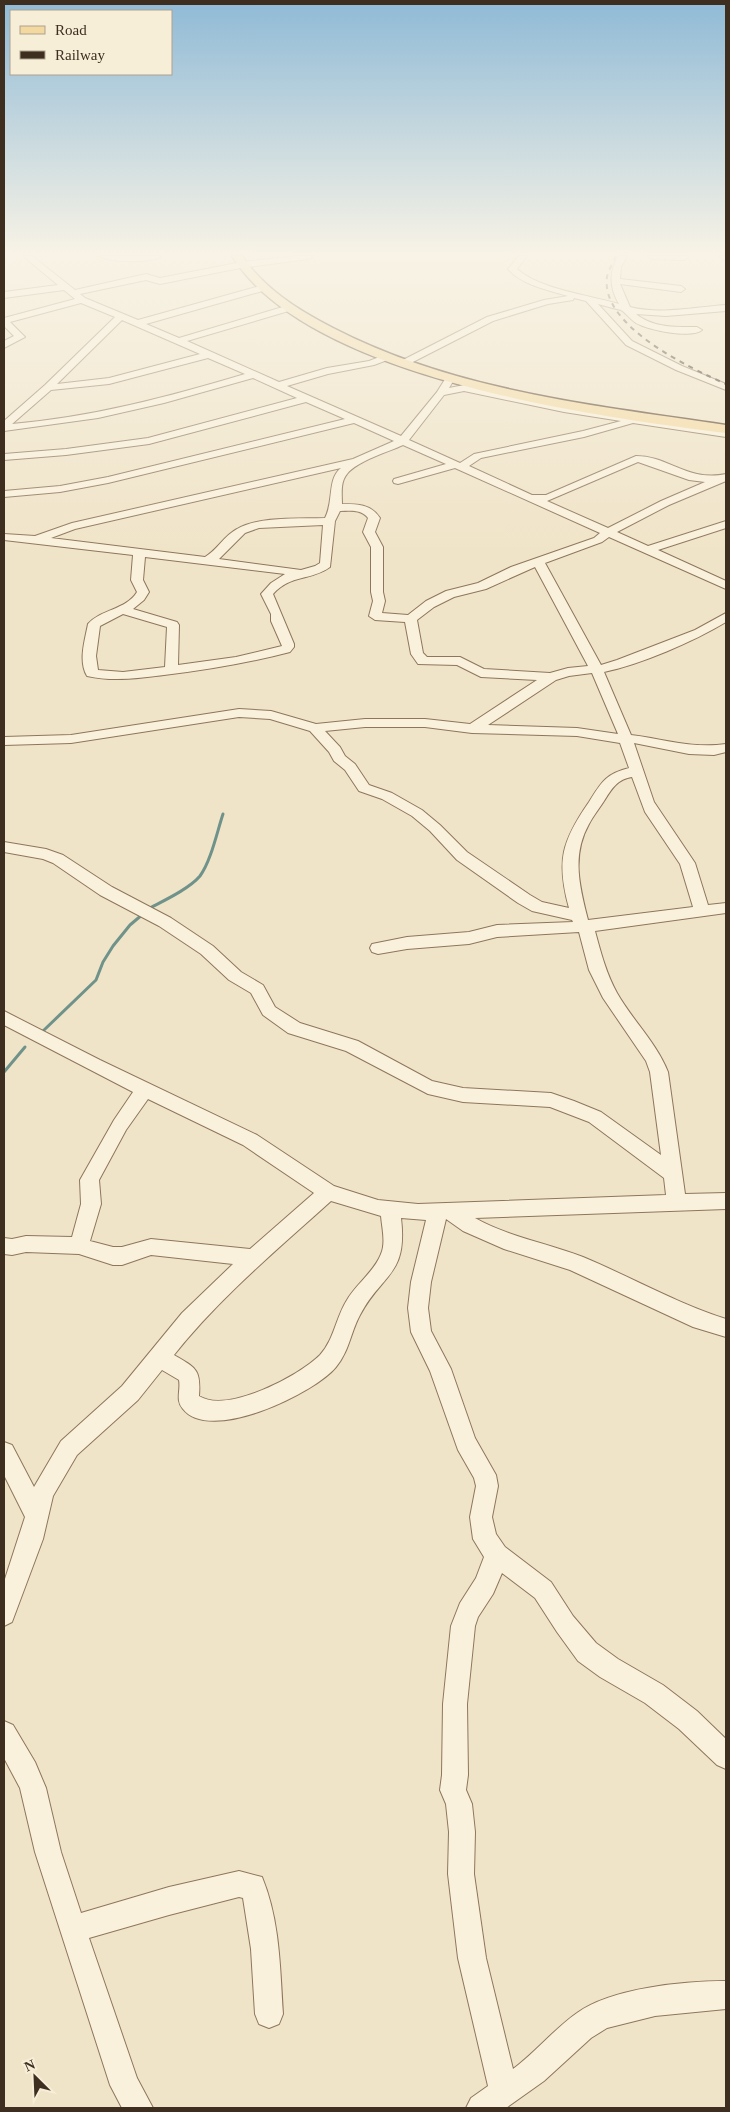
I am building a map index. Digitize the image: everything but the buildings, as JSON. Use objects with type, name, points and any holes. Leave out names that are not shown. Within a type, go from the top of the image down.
[{"type":"main road","points":[[381,355],[450,378],[494,390],[726,429]]},
{"type":"street","points":[[4,427],[81,355]]},
{"type":"street","points":[[48,387],[117,380],[208,355],[726,585]]},
{"type":"street","points":[[404,363],[420,355]]},
{"type":"street","points":[[652,355],[726,388]]},
{"type":"street","points":[[276,386],[327,372],[371,363],[387,357]]},
{"type":"street","points":[[4,427],[43,424],[106,413],[196,392],[253,375]]},
{"type":"street","points":[[36,540],[72,526],[230,491],[280,477],[358,461],[403,442],[441,393],[450,378]]},
{"type":"street","points":[[441,393],[464,388],[564,409],[726,434]]},
{"type":"street","points":[[4,457],[149,442],[304,399]]},
{"type":"street","points":[[4,494],[68,488],[108,480],[353,420]]},
{"type":"street","points":[[398,481],[457,466],[478,456],[584,434],[635,420]]},
{"type":"street","points":[[531,498],[548,498],[636,459],[643,459],[693,478],[724,478]]},
{"type":"street","points":[[139,553],[137,580],[143,592],[141,597],[94,624],[91,637],[89,668],[92,673],[105,677],[121,676],[228,663],[288,647],[267,594],[281,579],[294,574],[306,573],[326,564],[329,521],[336,508],[338,480],[342,472],[358,461]]},
{"type":"street","points":[[336,508],[365,509],[374,518],[369,532],[377,547],[377,592],[379,601],[375,616],[411,618],[430,604],[450,594],[482,586],[515,570],[578,548],[665,503],[724,478]]},
{"type":"street","points":[[206,561],[220,554],[241,531],[257,525],[329,521]]},
{"type":"street","points":[[647,550],[726,524]]},
{"type":"street","points":[[4,537],[121,549],[139,553],[306,573]]},
{"type":"street","points":[[226,547],[229,555],[237,562],[234,565]]},
{"type":"street","points":[[538,562],[596,669],[626,739],[636,772],[652,812],[686,863],[702,910]]},
{"type":"street","points":[[122,609],[148,619],[172,625],[170,639],[171,670]]},
{"type":"street","points":[[472,729],[552,677],[568,672],[622,664],[699,633],[726,617]]},
{"type":"street","points":[[411,618],[417,654],[423,661],[460,661],[481,673],[552,677]]},
{"type":"street","points":[[4,741],[71,738],[239,713],[271,715],[315,728],[365,723],[415,723],[472,729],[577,732],[650,741],[697,751],[714,751],[726,748]]},
{"type":"street","points":[[315,728],[336,750],[339,758],[350,767],[364,788],[387,796],[417,813],[435,828],[462,856],[524,899],[538,907],[583,924]]},
{"type":"street","points":[[636,772],[624,774],[610,780],[581,825],[574,838],[570,863],[570,881],[597,970],[611,998],[654,1059],[664,1098],[676,1202]]},
{"type":"street","points":[[4,847],[46,854],[58,859],[106,891],[165,922],[207,950],[235,976],[257,989],[268,1011],[294,1028],[352,1046],[428,1087],[463,1095],[551,1100],[568,1106],[595,1117],[673,1174]]},
{"type":"street","points":[[378,948],[406,943],[469,938],[497,931],[631,922],[702,910],[726,908]]},
{"type":"street","points":[[4,1017],[94,1065],[250,1140],[328,1192],[352,1201],[390,1210],[444,1211],[726,1201]]},
{"type":"street","points":[[79,1246],[91,1204],[89,1180],[120,1125],[145,1089]]},
{"type":"street","points":[[4,1614],[32,1539],[36,1514],[43,1492],[69,1448],[130,1393],[189,1320],[254,1258],[328,1192]]},
{"type":"street","points":[[159,1356],[187,1374],[190,1384],[187,1393],[190,1401],[198,1410],[216,1413],[234,1410],[252,1403],[314,1373],[329,1360],[353,1306],[388,1260],[392,1251],[390,1210]]},
{"type":"street","points":[[444,1211],[470,1226],[511,1243],[575,1263],[700,1320],[726,1328]]},
{"type":"street","points":[[444,1211],[421,1282],[418,1308],[421,1332],[440,1369],[466,1443],[485,1475],[487,1486],[481,1517],[485,1539],[497,1555],[543,1590],[565,1624],[587,1652],[608,1668],[654,1694],[688,1720],[726,1756]]},
{"type":"street","points":[[4,1246],[12,1247],[26,1244],[79,1246],[113,1256],[122,1256],[151,1247],[254,1258]]},
{"type":"street","points":[[4,1453],[36,1514]]},
{"type":"street","points":[[497,1555],[484,1586],[468,1611],[463,1626],[456,1704],[453,1790],[459,1804],[462,1832],[461,1874],[492,2100],[534,2072],[589,2022],[615,2010],[710,1994],[726,1995]]},
{"type":"street","points":[[4,1734],[26,1771],[48,1852],[72,1929],[125,2085],[138,2108]]},
{"type":"street","points":[[72,1929],[168,1901],[239,1884],[252,1888],[256,1896],[264,1940],[269,2014]]},
{"type":"waterway","points":[[148,909],[183,890],[200,876],[211,855],[223,814]]},
{"type":"waterway","points":[[43,1031],[96,980],[103,962],[113,946],[130,925],[143,914]]},
{"type":"waterway","points":[[4,1072],[25,1047]]},
{"type":"railway","points":[[669,355],[726,384]]}]
